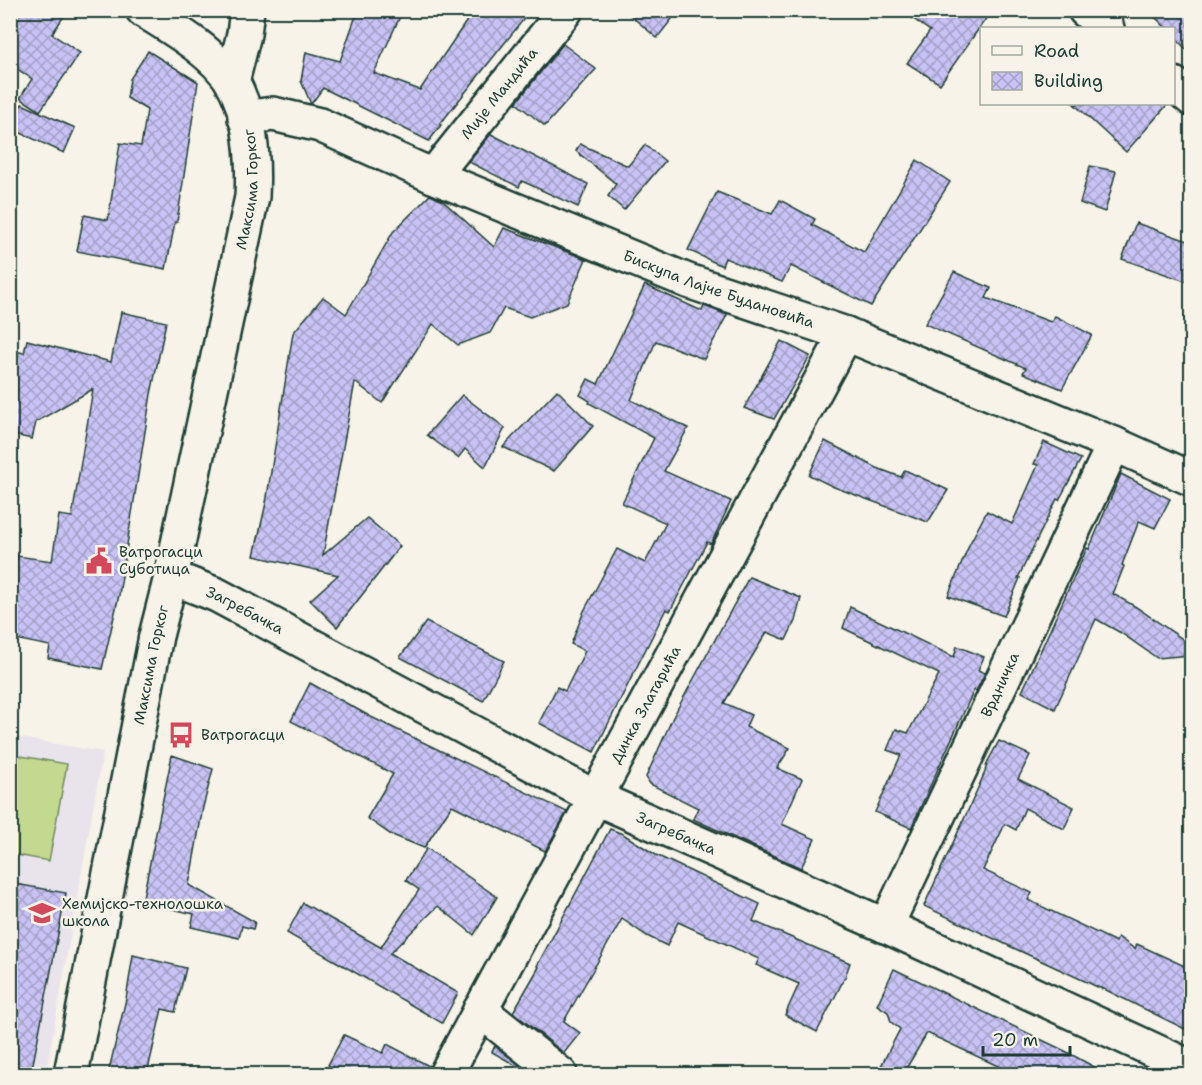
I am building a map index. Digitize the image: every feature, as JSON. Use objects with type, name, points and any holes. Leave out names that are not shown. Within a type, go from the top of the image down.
[{"type":"street","name":"Максима Горког","points":[[70,1074],[156,636],[171,577],[252,197],[254,165],[241,102],[232,82],[211,58],[143,10]]},
{"type":"street","points":[[232,82],[247,10]]},
{"type":"street","name":"Мије Мандића","points":[[433,176],[566,10]]},
{"type":"street","points":[[1085,10],[1106,27]]},
{"type":"street","points":[[1175,86],[1191,99]]},
{"type":"street","name":"Бискупа Лајче Будановића","points":[[245,118],[273,114],[320,125],[433,176],[688,281],[846,334],[1114,444],[1191,479]]},
{"type":"street","name":"Динка Златарића","points":[[446,1074],[846,334]]},
{"type":"street","name":"Врдничка","points":[[886,926],[1114,444]]},
{"type":"street","name":"Загребачка","points":[[171,577],[217,595],[596,798],[886,926],[1191,1068]]},
{"type":"street","points":[[480,1010],[560,1074]]},
{"type":"shaded area","name":"Хемијско-технолошка школа","points":[[10,736],[103,752],[46,1074],[11,1074]]},
{"type":"green space","points":[[10,754],[67,764],[49,861],[11,854]]},
{"type":"building","points":[[21,10],[68,10],[52,34],[80,53],[40,111],[20,98],[32,79],[10,64],[10,27]]},
{"type":"building","points":[[358,10],[403,10],[374,73],[420,90],[474,10],[531,10],[429,141],[323,88],[311,104],[301,81],[306,52],[340,61]]},
{"type":"building","points":[[624,10],[679,10],[657,38]]},
{"type":"building","points":[[901,10],[992,10],[940,84],[907,63],[930,31]]},
{"type":"building","points":[[1148,10],[1191,10],[1191,54],[1175,38],[1175,27],[1165,27]]},
{"type":"building","points":[[563,44],[596,69],[545,126],[516,103]]},
{"type":"building","points":[[148,51],[198,82],[177,222],[175,222],[166,269],[77,251],[84,215],[108,220],[120,143],[141,146],[147,110],[127,98],[130,79]]},
{"type":"building","points":[[22,104],[75,128],[64,153],[10,128],[10,123]]},
{"type":"building","points":[[1075,105],[1167,105],[1126,152]]},
{"type":"building","points":[[491,134],[588,184],[578,207],[522,181],[519,187],[469,162]]},
{"type":"building","points":[[580,144],[628,166],[645,145],[665,161],[624,210],[608,196],[616,184],[576,151]]},
{"type":"building","points":[[917,160],[950,182],[871,306],[791,266],[782,282],[725,258],[722,266],[688,250],[717,192],[772,214],[780,200],[815,219],[812,225],[864,252]]},
{"type":"building","points":[[1090,166],[1116,171],[1105,212],[1080,203]]},
{"type":"building","points":[[430,195],[443,201],[494,247],[504,228],[586,259],[567,303],[530,317],[504,308],[490,333],[458,345],[433,324],[382,403],[355,382],[323,555],[367,518],[400,546],[337,627],[310,600],[338,575],[254,556],[266,503],[293,333],[323,297],[346,314],[393,232]]},
{"type":"building","points":[[1136,223],[1191,242],[1191,283],[1122,259]]},
{"type":"building","points":[[954,272],[991,288],[986,298],[1051,322],[1055,316],[1092,335],[1062,389],[1023,373],[1026,368],[925,324]]},
{"type":"building","points":[[645,285],[702,311],[704,306],[727,315],[704,359],[656,341],[631,400],[688,428],[664,471],[731,501],[711,544],[707,542],[670,611],[666,609],[594,752],[539,723],[557,687],[565,691],[585,651],[571,644],[584,611],[617,549],[645,563],[666,523],[622,503],[654,438],[589,403],[590,401],[580,395],[588,379],[598,384]]},
{"type":"building","points":[[121,312],[166,322],[151,394],[119,595],[102,669],[48,658],[50,646],[10,638],[10,555],[52,561],[59,515],[72,517],[93,389],[36,422],[32,439],[10,434],[10,350],[24,353],[27,340],[111,362]]},
{"type":"building","points":[[781,341],[810,356],[774,419],[744,408]]},
{"type":"building","points":[[557,390],[593,426],[554,471],[503,447]]},
{"type":"building","points":[[462,395],[505,428],[485,467],[465,449],[458,458],[427,435]]},
{"type":"building","points":[[825,441],[877,468],[901,477],[905,470],[948,490],[928,522],[834,487],[809,475]]},
{"type":"building","points":[[1044,442],[1081,459],[1059,500],[1057,499],[1018,578],[1020,578],[1004,616],[948,596],[970,543],[987,511],[1012,524],[1038,465],[1034,464]]},
{"type":"building","points":[[1121,474],[1170,499],[1155,528],[1139,521],[1113,594],[1191,645],[1191,655],[1157,658],[1096,619],[1055,709],[1022,692],[1087,548],[1089,549]]},
{"type":"building","points":[[749,577],[801,598],[795,621],[786,640],[767,632],[724,703],[751,715],[746,727],[790,748],[777,768],[802,779],[782,824],[815,839],[801,868],[693,819],[698,808],[650,784],[646,777],[673,717]]},
{"type":"building","points":[[850,607],[954,657],[957,646],[984,657],[978,670],[985,673],[976,691],[974,690],[911,828],[875,812],[901,755],[887,750],[896,729],[908,733],[939,674],[843,628]]},
{"type":"building","points":[[426,622],[504,661],[483,701],[400,657]]},
{"type":"building","points":[[310,683],[371,717],[567,812],[545,851],[452,805],[424,848],[390,834],[367,818],[393,774],[291,721]]},
{"type":"building","points":[[999,741],[1030,755],[1018,779],[1074,807],[1064,829],[1025,808],[1016,830],[1005,824],[983,870],[1032,893],[1028,900],[1116,942],[1118,937],[1135,949],[1137,944],[1191,969],[1191,1032],[1102,988],[924,906],[987,763]]},
{"type":"building","points":[[172,755],[213,769],[203,807],[189,885],[255,922],[253,929],[242,926],[239,938],[191,927],[194,914],[142,902]]},
{"type":"building","points":[[610,829],[623,834],[656,855],[760,904],[753,921],[850,963],[817,1032],[785,1015],[799,984],[756,965],[759,959],[678,922],[667,946],[622,919],[564,1021],[580,1033],[564,1053],[513,1012],[539,967],[537,966]]},
{"type":"building","points":[[427,848],[497,897],[474,935],[438,906],[390,953],[458,993],[442,1023],[287,933],[303,903],[382,948],[419,890],[406,880]]},
{"type":"building","points":[[10,883],[66,893],[31,1074],[10,1074]]},
{"type":"building","points":[[133,955],[186,968],[175,1012],[162,1009],[147,1074],[108,1074],[126,999]]},
{"type":"building","points":[[894,969],[1065,1051],[1107,1074],[1015,1074],[927,1033],[903,1074],[894,1074],[880,1068],[900,1029],[891,1022],[888,1012],[877,1005]]},
{"type":"building","points":[[344,1035],[383,1053],[387,1044],[429,1066],[427,1074],[346,1074],[328,1065]]},
{"type":"building","points":[[495,1046],[531,1074],[492,1052]]},
{"type":"place","name":"Ватрогасци Суботица","points":[[99,561]]},
{"type":"place","name":"Ватрогасци","points":[[181,735]]},
{"type":"place","name":"Хемијско-технолошка школа","points":[[42,913]]}]
